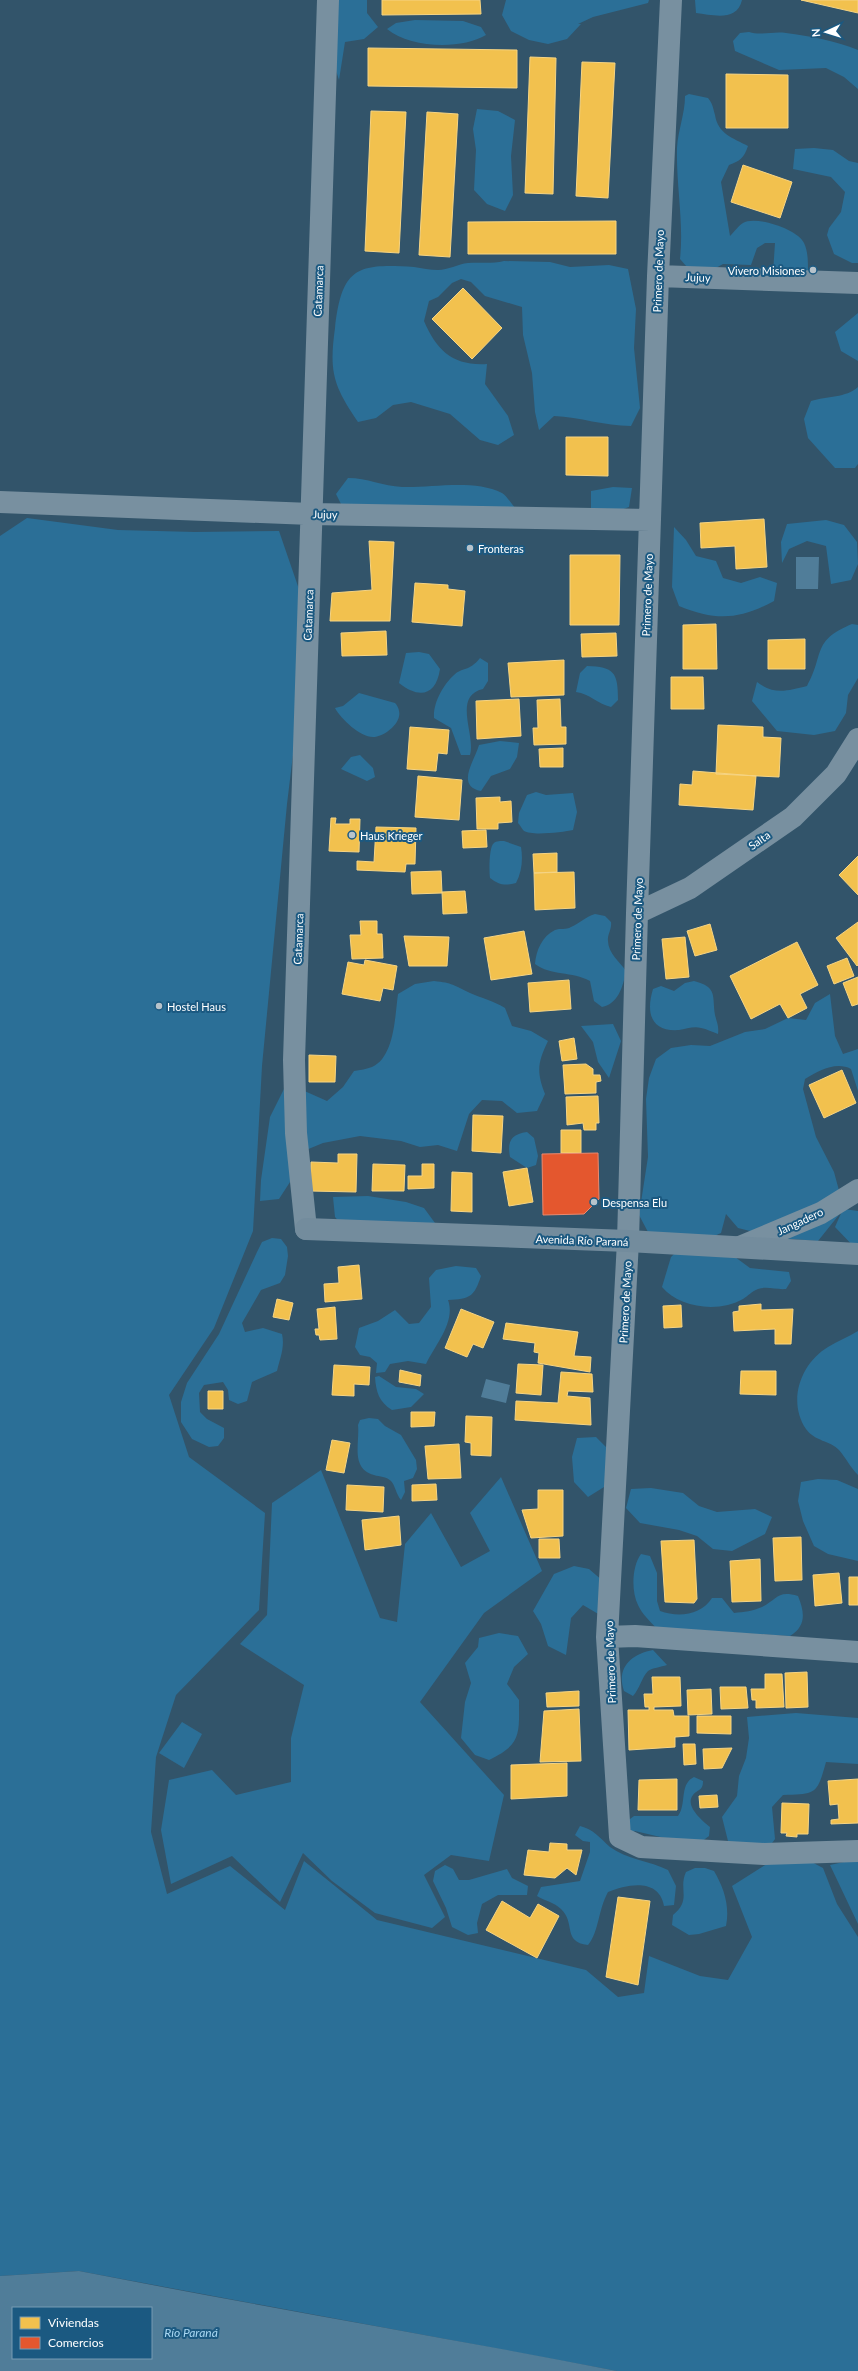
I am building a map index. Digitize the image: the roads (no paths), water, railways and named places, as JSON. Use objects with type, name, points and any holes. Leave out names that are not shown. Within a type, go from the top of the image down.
[{"type":"main road","name":"Avenida Río Paraná","points":[[306,1229],[628,1241],[858,1254]]},
{"type":"street","name":"Catamarca","points":[[306,1229],[296,1133],[294,1060],[328,0]]},
{"type":"street","name":"Primero de Mayo","points":[[671,0],[658,276],[628,1241],[607,1637],[620,1837],[641,1847],[764,1854],[858,1851]]},
{"type":"street","name":"Jujuy","points":[[658,276],[858,283]]},
{"type":"street","name":"Jujuy","points":[[0,502],[311,514],[650,520]]},
{"type":"street","name":"Salta","points":[[637,913],[690,888],[793,817],[836,774],[858,739]]},
{"type":"street","name":"Jangadero","points":[[740,1248],[821,1212],[858,1190]]},
{"type":"street","points":[[607,1637],[635,1636],[858,1652]]},
{"type":"water","points":[[796,557],[819,557],[818,589],[796,589]]},
{"type":"water","points":[[486,1379],[510,1385],[506,1403],[481,1397]]},
{"type":"water","name":"Río Paraná","points":[[79,2271],[617,2371],[0,2371],[0,2276]]},
{"type":"place","name":"Vivero Misiones","points":[[813,270]]},
{"type":"place","name":"Fronteras","points":[[470,548]]},
{"type":"place","name":"Haus Krieger","points":[[352,835]]},
{"type":"place","name":"Hostel Haus","points":[[159,1006]]},
{"type":"place","name":"Despensa Elu","points":[[594,1202]]}]
